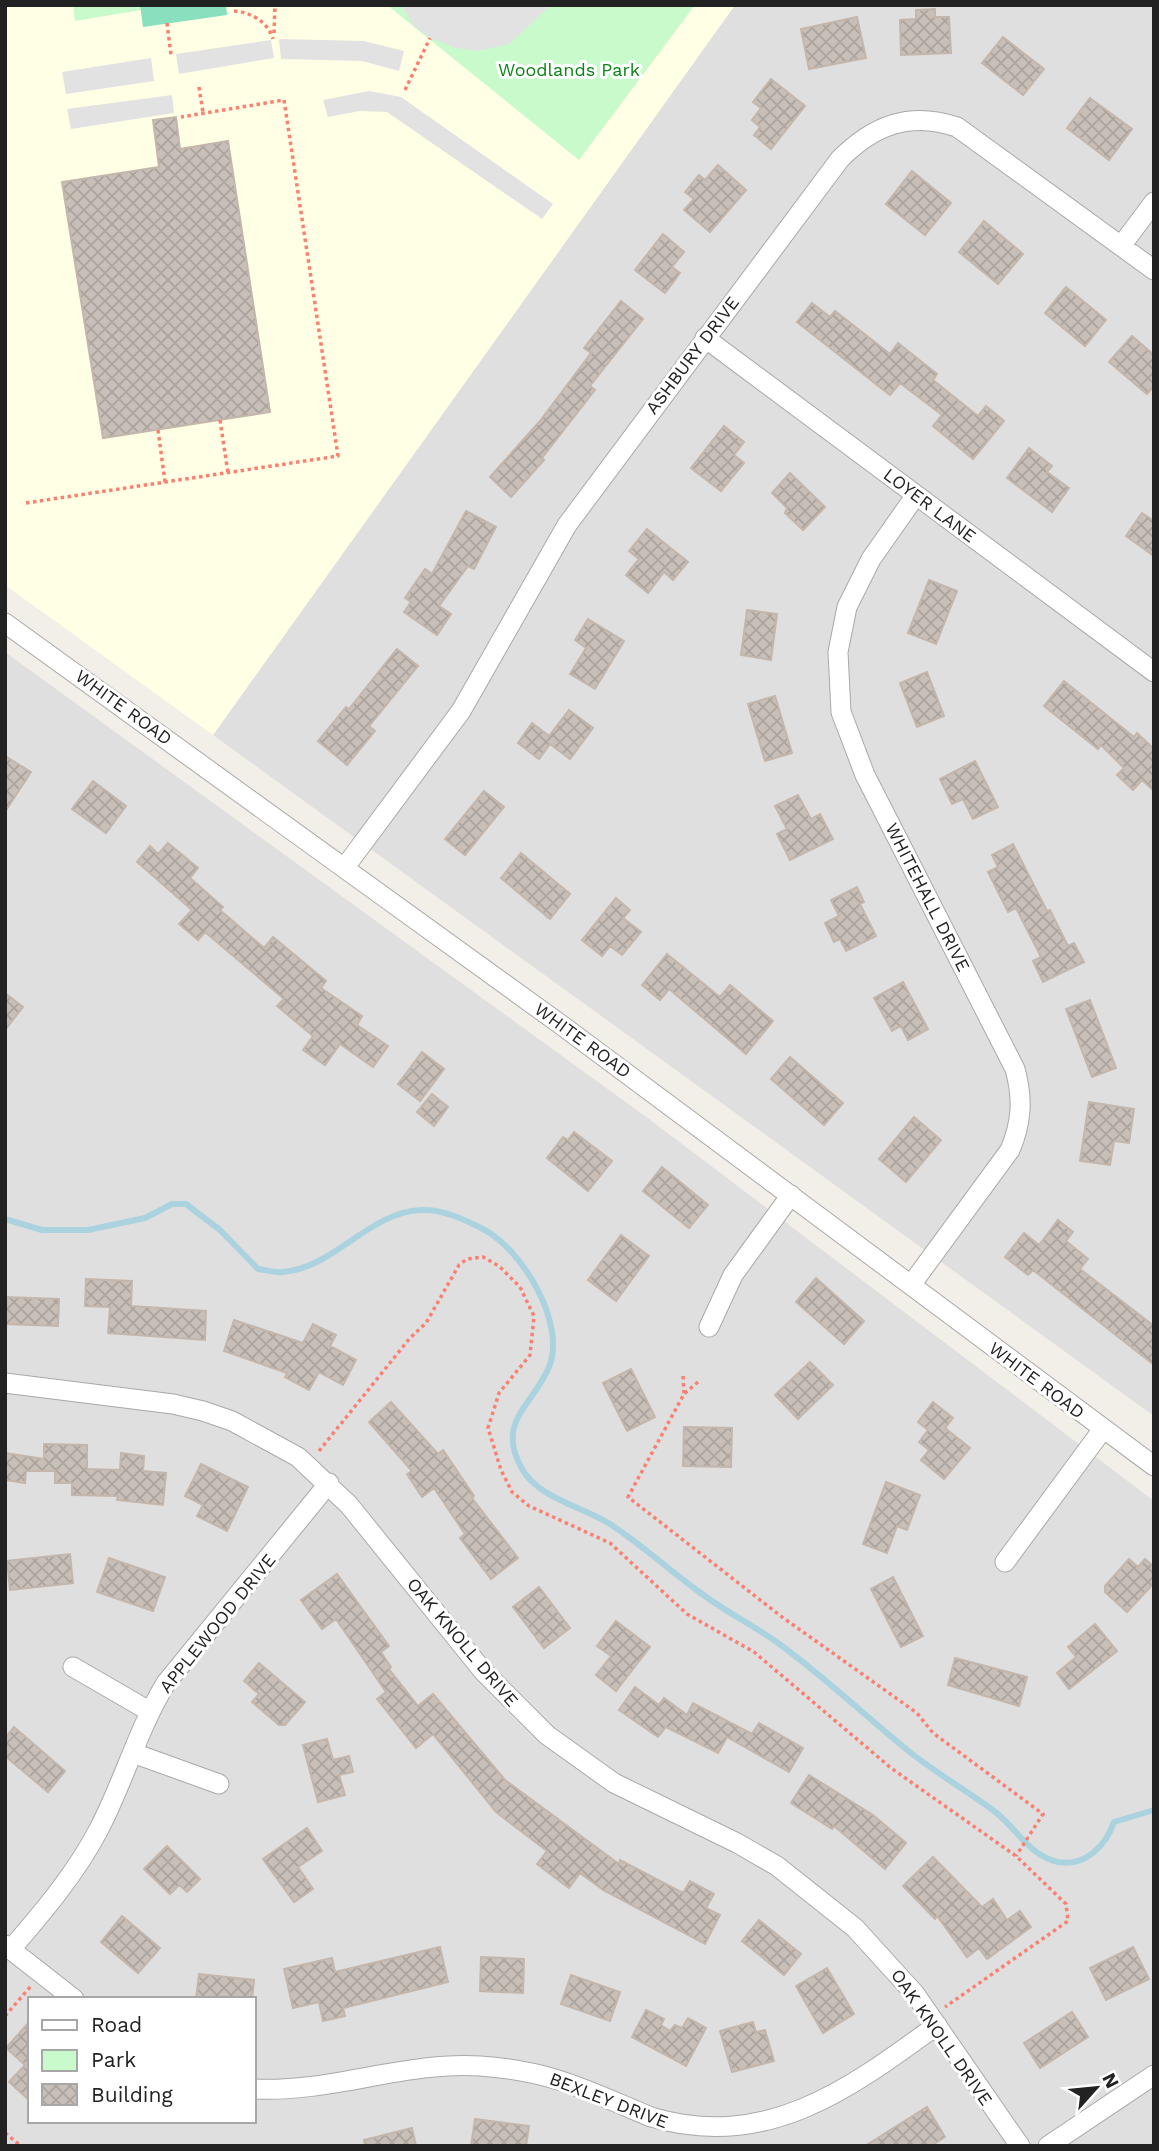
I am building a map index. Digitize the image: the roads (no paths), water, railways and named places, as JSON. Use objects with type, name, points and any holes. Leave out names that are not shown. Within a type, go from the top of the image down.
[{"type":"street","name":"ASHBURY DRIVE","points":[[345,867],[461,711],[566,524],[839,159],[868,134],[897,122],[927,119],[957,127],[1154,270]]},
{"type":"street","points":[[1121,246],[1154,202]]},
{"type":"street","name":"LOYER LANE","points":[[705,338],[1154,672]]},
{"type":"street","name":"WHITEHALL DRIVE","points":[[911,1285],[1010,1150],[1020,1118],[1021,1101],[1015,1069],[865,775],[841,712],[838,652],[847,607],[871,559],[916,495]]},
{"type":"street","name":"WHITE ROAD","points":[[5,623],[345,867],[1154,1466]]},
{"type":"street","points":[[709,1326],[733,1275],[791,1195]]},
{"type":"street","name":"OAK KNOLL DRIVE","points":[[5,1382],[203,1411],[232,1420],[273,1440],[329,1483],[483,1671],[547,1735],[614,1783],[737,1843],[777,1866],[821,1898],[887,1959],[939,2017],[1020,2146]]},
{"type":"street","points":[[1005,1562],[1102,1430]]},
{"type":"street","name":"APPLEWOOD DRIVE","points":[[8,1947],[75,1870],[98,1831],[149,1711],[166,1683],[329,1483]]},
{"type":"street","points":[[73,1667],[149,1711]]},
{"type":"street","points":[[133,1753],[219,1784]]},
{"type":"street","points":[[8,1947],[71,1997]]},
{"type":"street","name":"BEXLEY DRIVE","points":[[256,2089],[312,2089],[427,2068],[470,2065],[514,2068],[583,2086],[675,2126],[722,2133],[753,2131],[799,2117],[835,2097],[939,2017]]},
{"type":"street","points":[[1048,2146],[1154,2075]]},
{"type":"waterway","points":[[5,1219],[42,1230],[88,1230],[145,1218],[172,1204],[186,1204],[220,1230],[258,1269],[280,1272],[319,1261],[368,1229],[402,1213],[437,1211],[481,1228],[496,1238],[525,1269],[537,1288],[552,1329],[553,1349],[549,1367],[519,1415],[513,1438],[522,1469],[539,1488],[613,1526],[708,1598],[778,1643],[911,1753],[994,1811],[1031,1847],[1048,1859],[1068,1863],[1086,1858],[1106,1839],[1114,1822],[1154,1810]]},
{"type":"park label","name":"Woodlands Park","points":[[569,69]]}]
